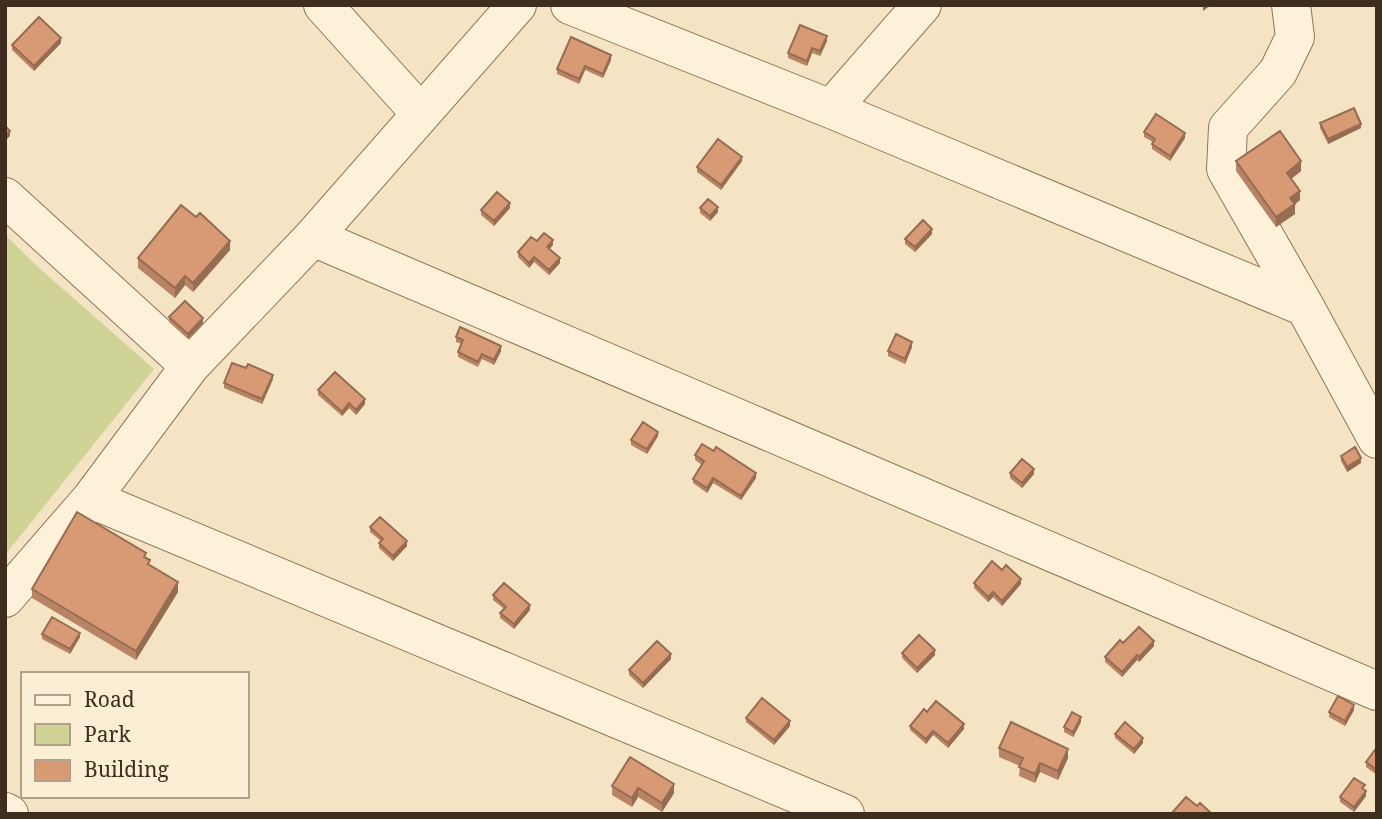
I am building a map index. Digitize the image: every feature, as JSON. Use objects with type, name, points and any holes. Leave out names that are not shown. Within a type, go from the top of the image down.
[{"type":"street","points":[[323,5],[421,114]]},
{"type":"street","points":[[5,598],[91,499],[190,366],[313,237],[517,5]]},
{"type":"street","points":[[570,5],[831,109],[1305,307]]},
{"type":"street","points":[[831,109],[922,5]]},
{"type":"street","points":[[1291,5],[1295,37],[1278,72],[1228,128],[1226,169],[1377,439]]},
{"type":"street","points":[[5,197],[190,366]]},
{"type":"street","points":[[313,237],[1377,691]]},
{"type":"street","points":[[91,499],[845,814]]},
{"type":"green space","points":[[5,235],[154,369],[5,555]]},
{"type":"building","points":[[39,17],[61,38],[34,66],[12,45]]},
{"type":"building","points":[[800,25],[827,36],[820,51],[812,48],[807,61],[788,53]]},
{"type":"building","points":[[571,37],[611,55],[603,74],[585,66],[579,79],[557,69]]},
{"type":"building","points":[[1354,108],[1361,124],[1328,139],[1320,123]]},
{"type":"building","points":[[1156,114],[1185,133],[1170,156],[1152,144],[1155,139],[1144,132]]},
{"type":"building","points":[[1280,131],[1301,161],[1287,173],[1300,191],[1290,198],[1295,204],[1276,217],[1236,161]]},
{"type":"building","points":[[718,139],[742,157],[721,185],[697,167]]},
{"type":"building","points":[[497,192],[510,203],[494,221],[481,210]]},
{"type":"building","points":[[708,199],[718,207],[710,216],[700,208]]},
{"type":"building","points":[[181,205],[196,217],[200,213],[230,241],[193,283],[185,276],[175,288],[138,258]]},
{"type":"building","points":[[923,220],[932,229],[915,247],[905,239]]},
{"type":"building","points":[[544,233],[553,240],[547,247],[560,258],[549,270],[534,257],[529,263],[518,252],[531,237],[537,241]]},
{"type":"building","points":[[185,301],[203,318],[188,334],[169,317]]},
{"type":"building","points":[[460,327],[501,346],[494,360],[482,354],[478,362],[458,352],[463,340],[456,337]]},
{"type":"building","points":[[896,334],[912,342],[905,359],[888,351]]},
{"type":"building","points":[[232,363],[246,368],[248,364],[273,375],[262,399],[224,383]]},
{"type":"building","points":[[335,372],[365,399],[356,410],[349,403],[342,412],[318,390]]},
{"type":"building","points":[[643,422],[658,432],[647,449],[631,440]]},
{"type":"building","points":[[702,444],[714,451],[716,447],[756,473],[741,496],[713,478],[707,488],[693,479],[704,461],[695,455]]},
{"type":"building","points":[[1355,447],[1361,458],[1347,467],[1341,456]]},
{"type":"building","points":[[1022,459],[1034,469],[1022,483],[1010,473]]},
{"type":"building","points":[[77,512],[146,553],[144,557],[150,560],[148,564],[178,582],[136,651],[32,589]]},
{"type":"building","points":[[380,517],[407,541],[393,556],[379,543],[383,539],[370,527]]},
{"type":"building","points":[[992,561],[1002,570],[1006,565],[1021,579],[1002,601],[993,592],[988,597],[974,583]]},
{"type":"building","points":[[504,583],[530,605],[514,624],[500,613],[506,607],[493,595]]},
{"type":"building","points":[[52,617],[80,633],[70,649],[42,634]]},
{"type":"building","points":[[1139,627],[1154,641],[1122,672],[1105,657],[1120,640],[1123,643]]},
{"type":"building","points":[[919,635],[935,650],[917,668],[902,653]]},
{"type":"building","points":[[657,641],[671,654],[643,683],[629,670]]},
{"type":"building","points":[[1338,696],[1354,705],[1345,721],[1329,712]]},
{"type":"building","points":[[762,698],[790,721],[774,740],[746,718]]},
{"type":"building","points":[[936,701],[964,724],[948,743],[933,731],[926,739],[910,726],[924,709],[927,712]]},
{"type":"building","points":[[1072,712],[1081,717],[1073,732],[1064,727]]},
{"type":"building","points":[[1011,722],[1068,749],[1058,771],[1040,763],[1035,774],[1019,767],[1023,758],[999,748]]},
{"type":"building","points":[[1125,722],[1143,738],[1134,749],[1115,734]]},
{"type":"building","points":[[1377,747],[1377,770],[1366,762]]},
{"type":"building","points":[[630,757],[674,784],[662,803],[638,788],[632,798],[612,786]]},
{"type":"building","points":[[1354,778],[1365,785],[1362,788],[1366,791],[1354,807],[1340,797]]},
{"type":"building","points":[[1186,797],[1197,806],[1200,803],[1212,814],[1171,814]]}]
